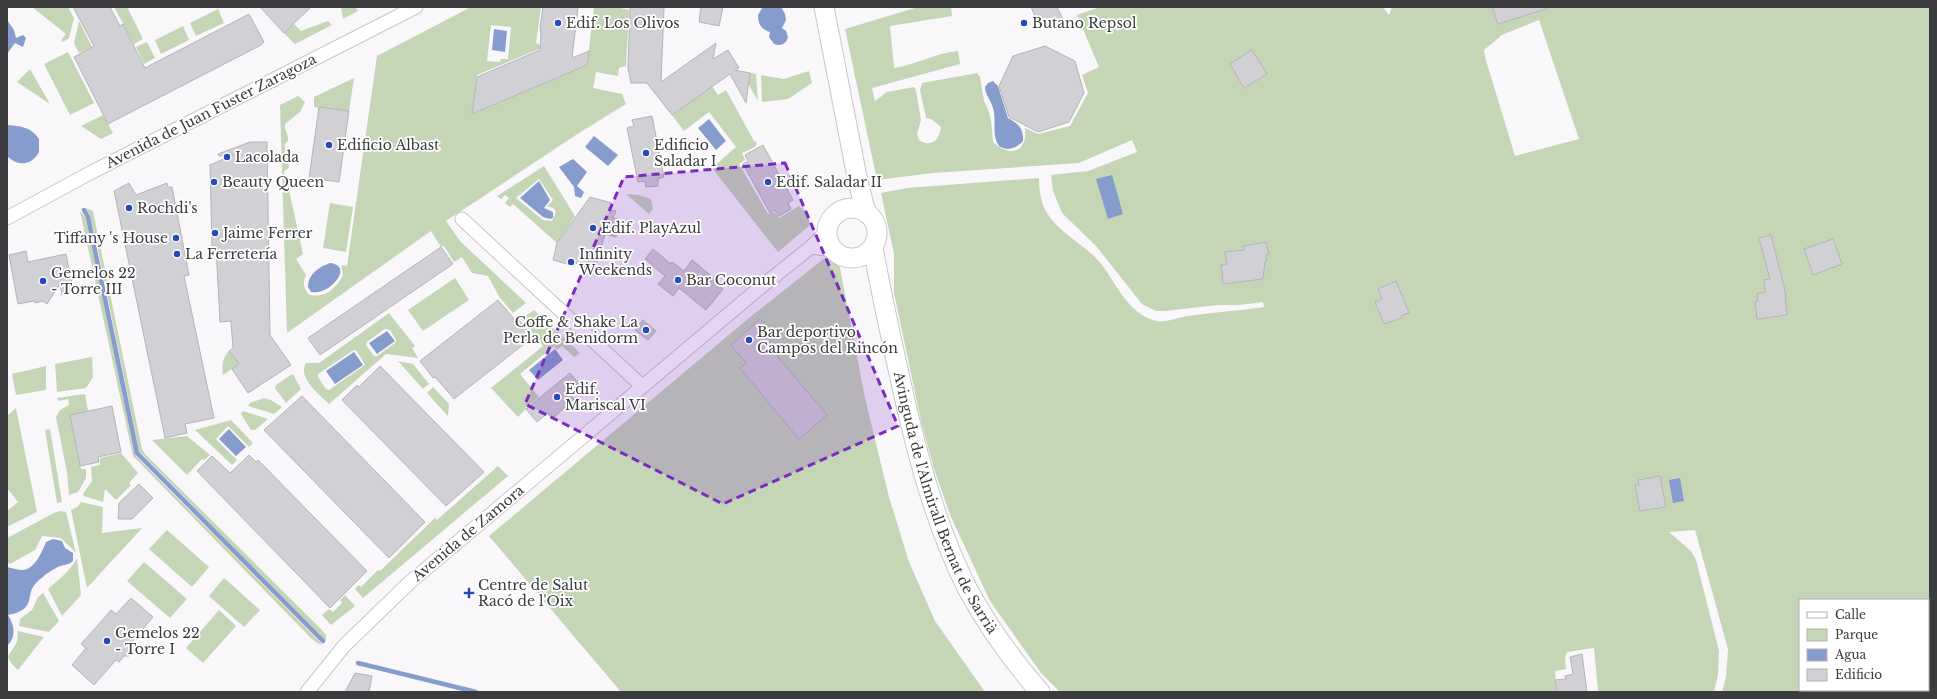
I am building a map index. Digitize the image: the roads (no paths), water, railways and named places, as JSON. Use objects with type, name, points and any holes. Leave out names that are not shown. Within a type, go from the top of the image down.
[{"type":"street","name":"Avenida de Juan Fuster Zaragoza","points":[[7,218],[90,173],[416,7]]},
{"type":"street","points":[[824,7],[858,183],[866,213],[875,224],[877,232],[872,247],[867,253],[860,257],[843,257],[834,250],[828,239],[827,231],[829,223],[834,216],[844,210],[856,209],[866,213]]},
{"type":"street","points":[[844,210],[858,183]]},
{"type":"street","points":[[462,219],[642,386]]},
{"type":"street","name":"Avenida de Zamora","points":[[307,692],[344,646],[409,583],[756,290],[812,247],[827,231]]},
{"type":"street","points":[[812,247],[834,250]]},
{"type":"street","name":"Avinguda de l'Almirall Bernat de Sarrià","points":[[872,247],[913,437],[942,528],[967,587],[983,614],[1015,663],[1040,692]]},
{"type":"street","points":[[851,258],[878,274]]},
{"type":"water","points":[[763,7],[781,7],[785,14],[786,20],[782,28],[786,31],[788,37],[786,42],[778,45],[774,44],[769,37],[770,32],[762,28],[759,24],[758,15]]},
{"type":"water","points":[[7,20],[14,30],[16,38],[23,35],[26,38],[23,47],[15,43],[7,54]]},
{"type":"water","points":[[494,29],[507,31],[505,52],[492,50]]},
{"type":"water","points":[[993,81],[998,86],[1008,118],[1020,127],[1023,137],[1023,141],[1018,146],[1009,149],[999,146],[995,137],[994,113],[985,87],[988,83]]},
{"type":"water","points":[[709,119],[726,141],[716,150],[698,128]]},
{"type":"water","points":[[7,125],[25,128],[33,132],[39,139],[39,152],[33,160],[21,163],[8,157]]},
{"type":"water","points":[[594,136],[618,155],[608,166],[585,147]]},
{"type":"water","points":[[573,159],[587,172],[577,186],[584,192],[581,198],[575,196],[574,187],[559,167]]},
{"type":"water","points":[[1112,175],[1123,214],[1108,219],[1096,179]]},
{"type":"water","points":[[539,181],[550,200],[544,208],[553,212],[553,218],[550,219],[543,217],[520,198]]},
{"type":"water","points":[[330,263],[337,265],[340,269],[340,275],[337,280],[325,290],[311,292],[308,287],[310,278],[318,269]]},
{"type":"water","points":[[387,331],[395,341],[377,354],[369,343]]},
{"type":"water","points":[[555,349],[563,360],[538,380],[529,370]]},
{"type":"water","points":[[354,352],[363,365],[335,384],[326,371]]},
{"type":"water","points":[[229,429],[246,447],[236,456],[219,439]]},
{"type":"water","points":[[1680,478],[1684,501],[1673,503],[1669,480]]},
{"type":"water","points":[[53,539],[62,541],[65,548],[73,553],[73,561],[69,564],[58,567],[41,578],[33,587],[29,601],[24,609],[8,615],[14,630],[12,639],[7,646],[7,567],[23,570],[31,567],[38,559],[46,542]]},
{"type":"waterway","points":[[84,210],[88,217],[137,453],[323,641]]},
{"type":"waterway","points":[[358,663],[476,692]]},
{"type":"place","name":"Edif. Los Olivos","points":[[558,23]]},
{"type":"place","name":"Butano Repsol","points":[[1024,23]]},
{"type":"place","name":"Edificio Albast","points":[[329,145]]},
{"type":"place","name":"Edificio Saladar I","points":[[646,153]]},
{"type":"place","name":"Lacolada","points":[[227,157]]},
{"type":"place","name":"Beauty Queen","points":[[214,182]]},
{"type":"place","name":"Edif. Saladar II","points":[[768,182]]},
{"type":"place","name":"Rochdi's","points":[[129,208]]},
{"type":"place","name":"Edif. PlayAzul","points":[[593,228]]},
{"type":"place","name":"Jaime Ferrer","points":[[215,233]]},
{"type":"place","name":"Tiffany 's House","points":[[176,238]]},
{"type":"place","name":"La Ferretería","points":[[177,254]]},
{"type":"place","name":"Infinity Weekends","points":[[571,262]]},
{"type":"place","name":"Bar Coconut","points":[[678,280]]},
{"type":"place","name":"Gemelos 22 - Torre III","points":[[43,281]]},
{"type":"place","name":"Coffe & Shake La Perla de Benidorm","points":[[646,330]]},
{"type":"place","name":"Bar deportivo Campos del Rincón","points":[[749,340]]},
{"type":"place","name":"Edif. Mariscal VI","points":[[557,397]]},
{"type":"place","name":"Centre de Salut Racó de l'Oix","points":[[469,593]]},
{"type":"place","name":"Gemelos 22 - Torre I","points":[[107,641]]}]
